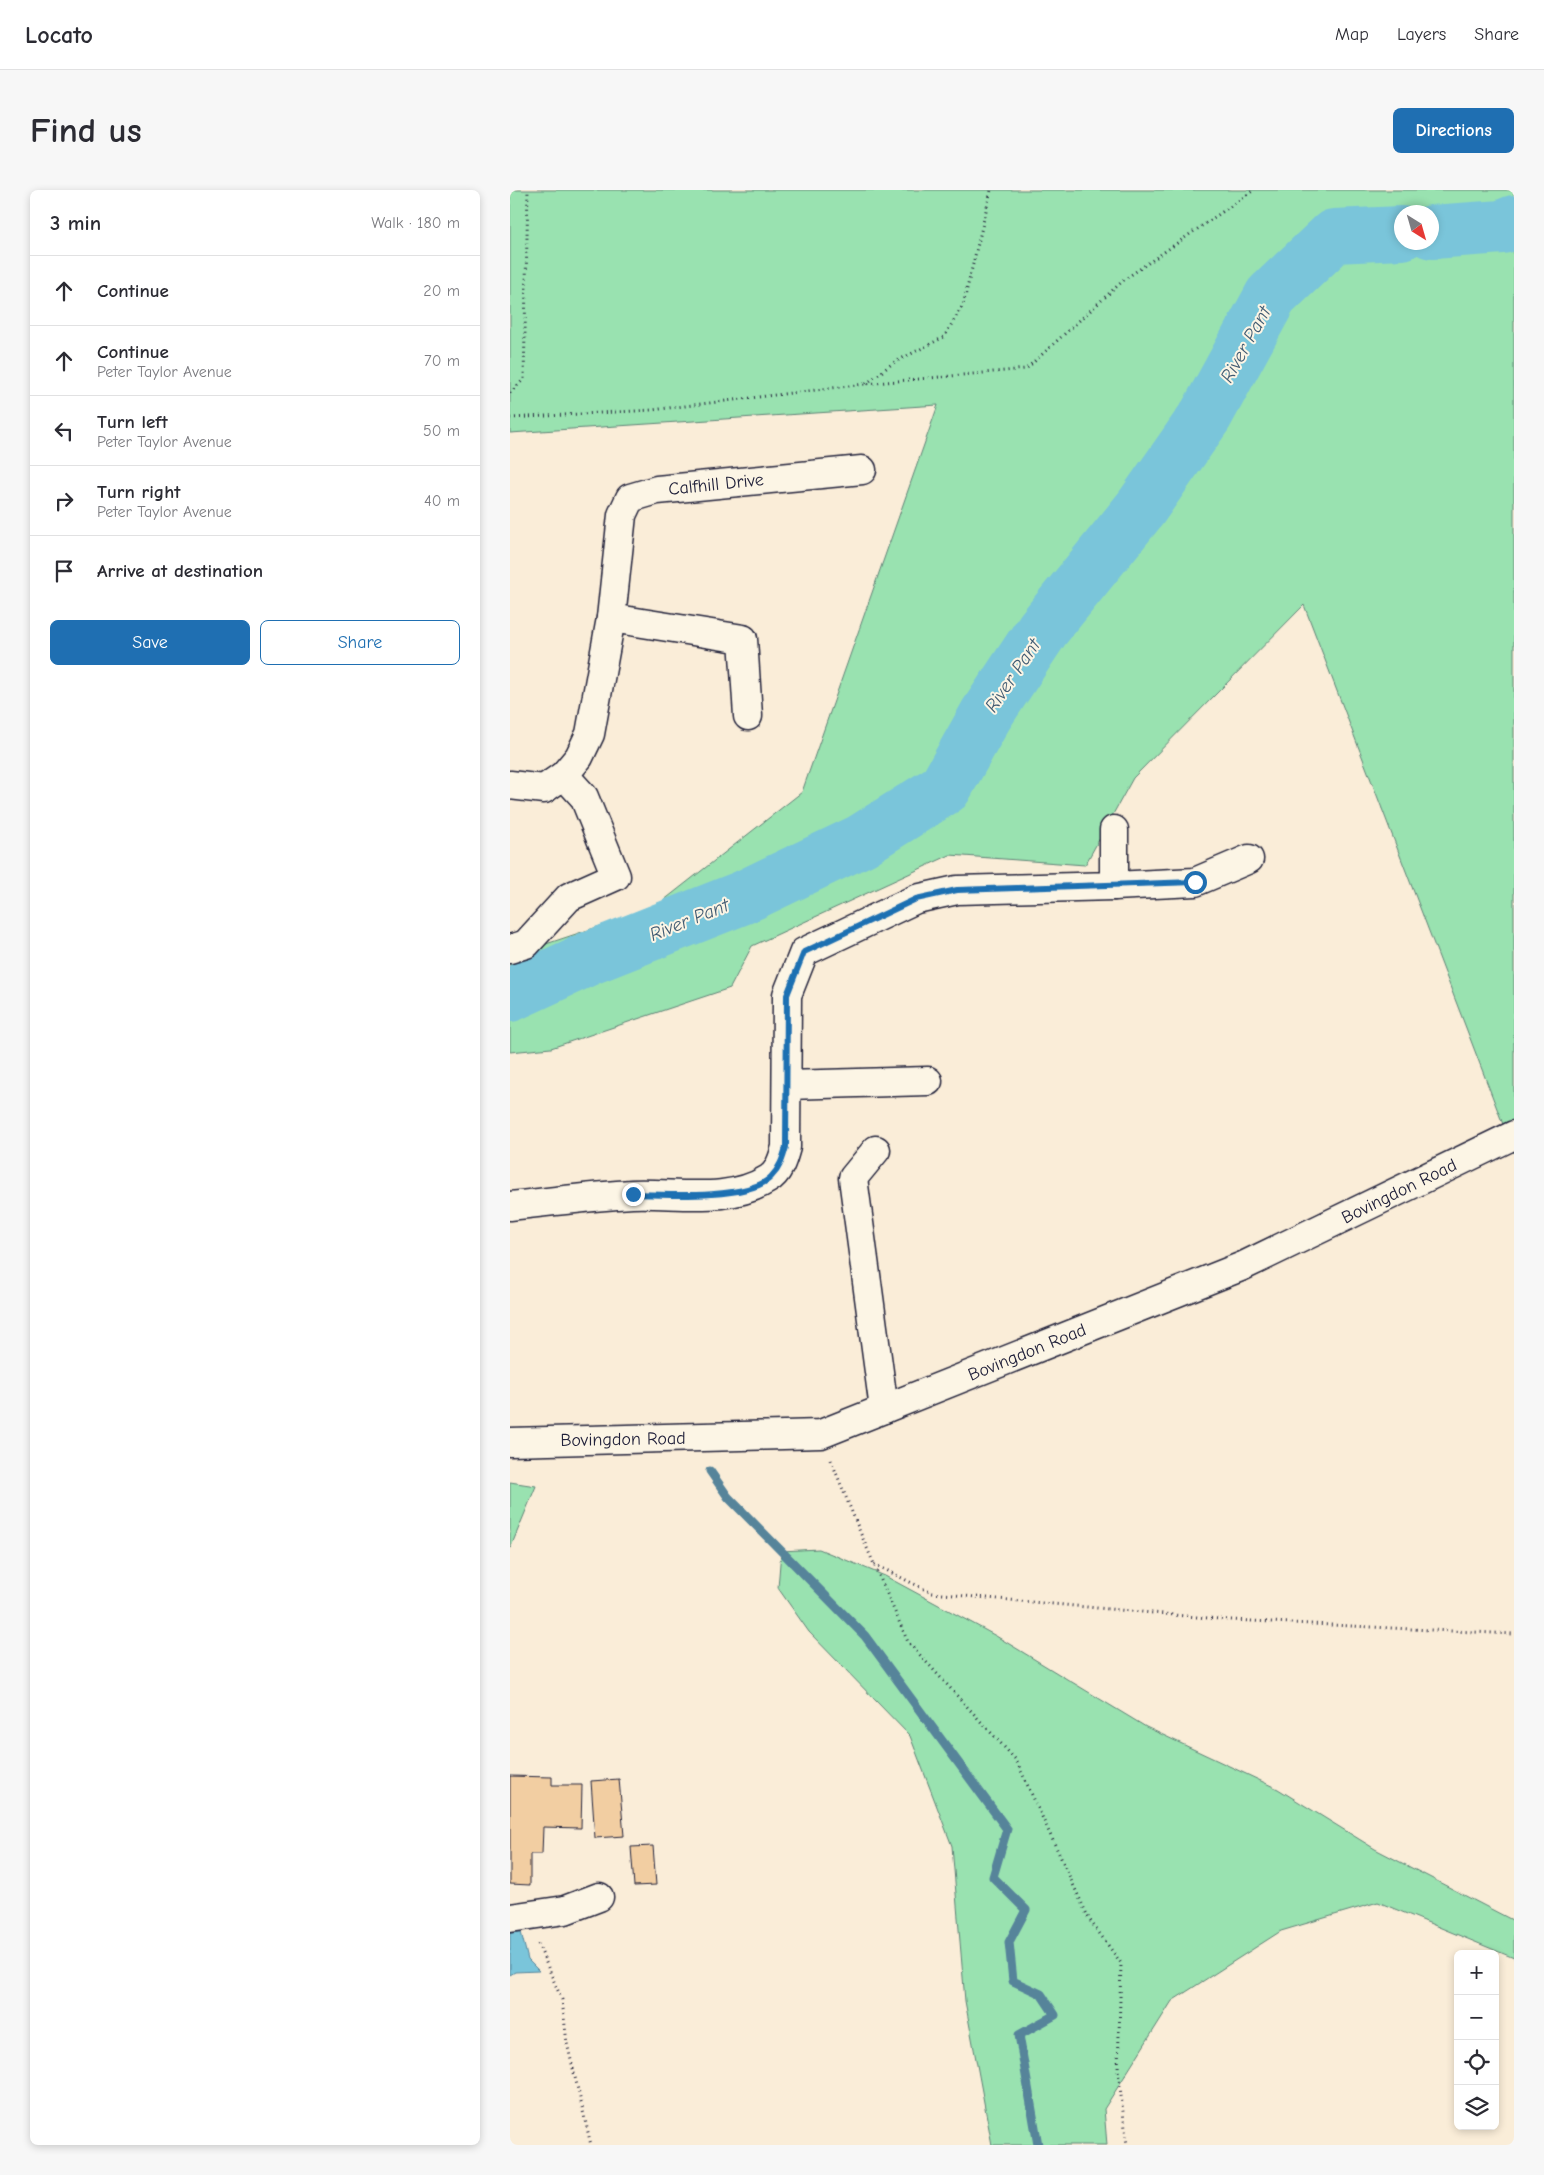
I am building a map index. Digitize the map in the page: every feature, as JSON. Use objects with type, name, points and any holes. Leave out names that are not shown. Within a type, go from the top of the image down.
[{"type":"street","name":"Calfhill Drive","points":[[510,785],[544,790],[564,775],[579,757],[590,734],[610,618],[622,515],[630,498],[657,490],[862,470]]},
{"type":"street","points":[[610,618],[743,639],[748,716]]},
{"type":"street","points":[[510,949],[526,944],[569,897],[616,876],[584,797],[564,775]]},
{"type":"street","points":[[1114,830],[1114,886]]},
{"type":"street","points":[[510,1206],[633,1194],[689,1196],[745,1190],[770,1179],[782,1164],[786,1147],[787,995],[804,952],[916,899],[957,890],[1195,882],[1249,859]]},
{"type":"street","points":[[787,1085],[928,1081]]},
{"type":"street","name":"Bovingdon Road","points":[[510,1442],[821,1434],[1243,1266],[1514,1135]]},
{"type":"street","points":[[876,1150],[853,1178],[884,1409]]},
{"type":"street","points":[[518,1917],[566,1910],[599,1897]]},
{"type":"path","points":[[510,393],[524,379],[528,190]]},
{"type":"path","points":[[865,384],[893,364],[944,337],[963,304],[991,190]]},
{"type":"path","points":[[510,418],[652,410],[865,384],[1026,369],[1125,279],[1254,190]]},
{"type":"path","points":[[821,1434],[908,1642],[1016,1760],[1089,1919],[1121,1963],[1118,2070],[1127,2145]]},
{"type":"path","points":[[874,1564],[932,1592],[1230,1620],[1514,1634]]},
{"type":"path","points":[[518,1917],[562,2000],[567,2043],[591,2145]]},
{"type":"green space","points":[[510,190],[1514,190],[1514,1153],[1304,605],[1133,778],[1085,865],[950,855],[752,946],[730,988],[551,1048],[510,1052],[510,956],[654,908],[802,792],[938,405],[510,433]]},
{"type":"green space","points":[[510,1482],[536,1486],[510,1549]]},
{"type":"green space","points":[[819,1549],[885,1576],[996,1636],[1146,1727],[1278,1789],[1375,1849],[1514,1921],[1514,1958],[1499,1952],[1499,1950],[1495,1950],[1378,1902],[1281,1931],[1172,2001],[1104,2109],[1107,2145],[992,2145],[965,2001],[952,1846],[910,1736],[809,1632],[778,1588],[781,1551]]},
{"type":"water","points":[[521,1932],[528,1960],[539,1971],[515,1972],[510,1975],[510,1933]]},
{"type":"building","points":[[510,1776],[552,1777],[552,1785],[582,1785],[581,1828],[543,1827],[542,1854],[530,1854],[530,1885],[510,1884]]},
{"type":"building","points":[[619,1779],[624,1836],[595,1838],[591,1781]]},
{"type":"building","points":[[653,1846],[656,1885],[634,1886],[631,1847]]},
{"type":"waterway","name":"River Pant","points":[[1439,232],[1502,227],[1514,222]]},
{"type":"waterway","name":"River Pant","points":[[510,995],[590,958],[744,897],[861,841],[945,788],[986,715],[1043,629],[1141,508],[1206,415],[1271,296],[1334,236],[1394,233]]},
{"type":"waterway","points":[[710,1471],[728,1497],[865,1636],[1007,1829],[993,1877],[1026,1910],[1009,1942],[1013,1981],[1041,1994],[1055,2015],[1019,2035],[1038,2145]]},
{"type":"route","points":[[633,1194],[689,1196],[745,1190],[770,1179],[782,1164],[786,1147],[787,995],[794,973],[804,952],[916,899],[957,890],[1195,882]]}]
